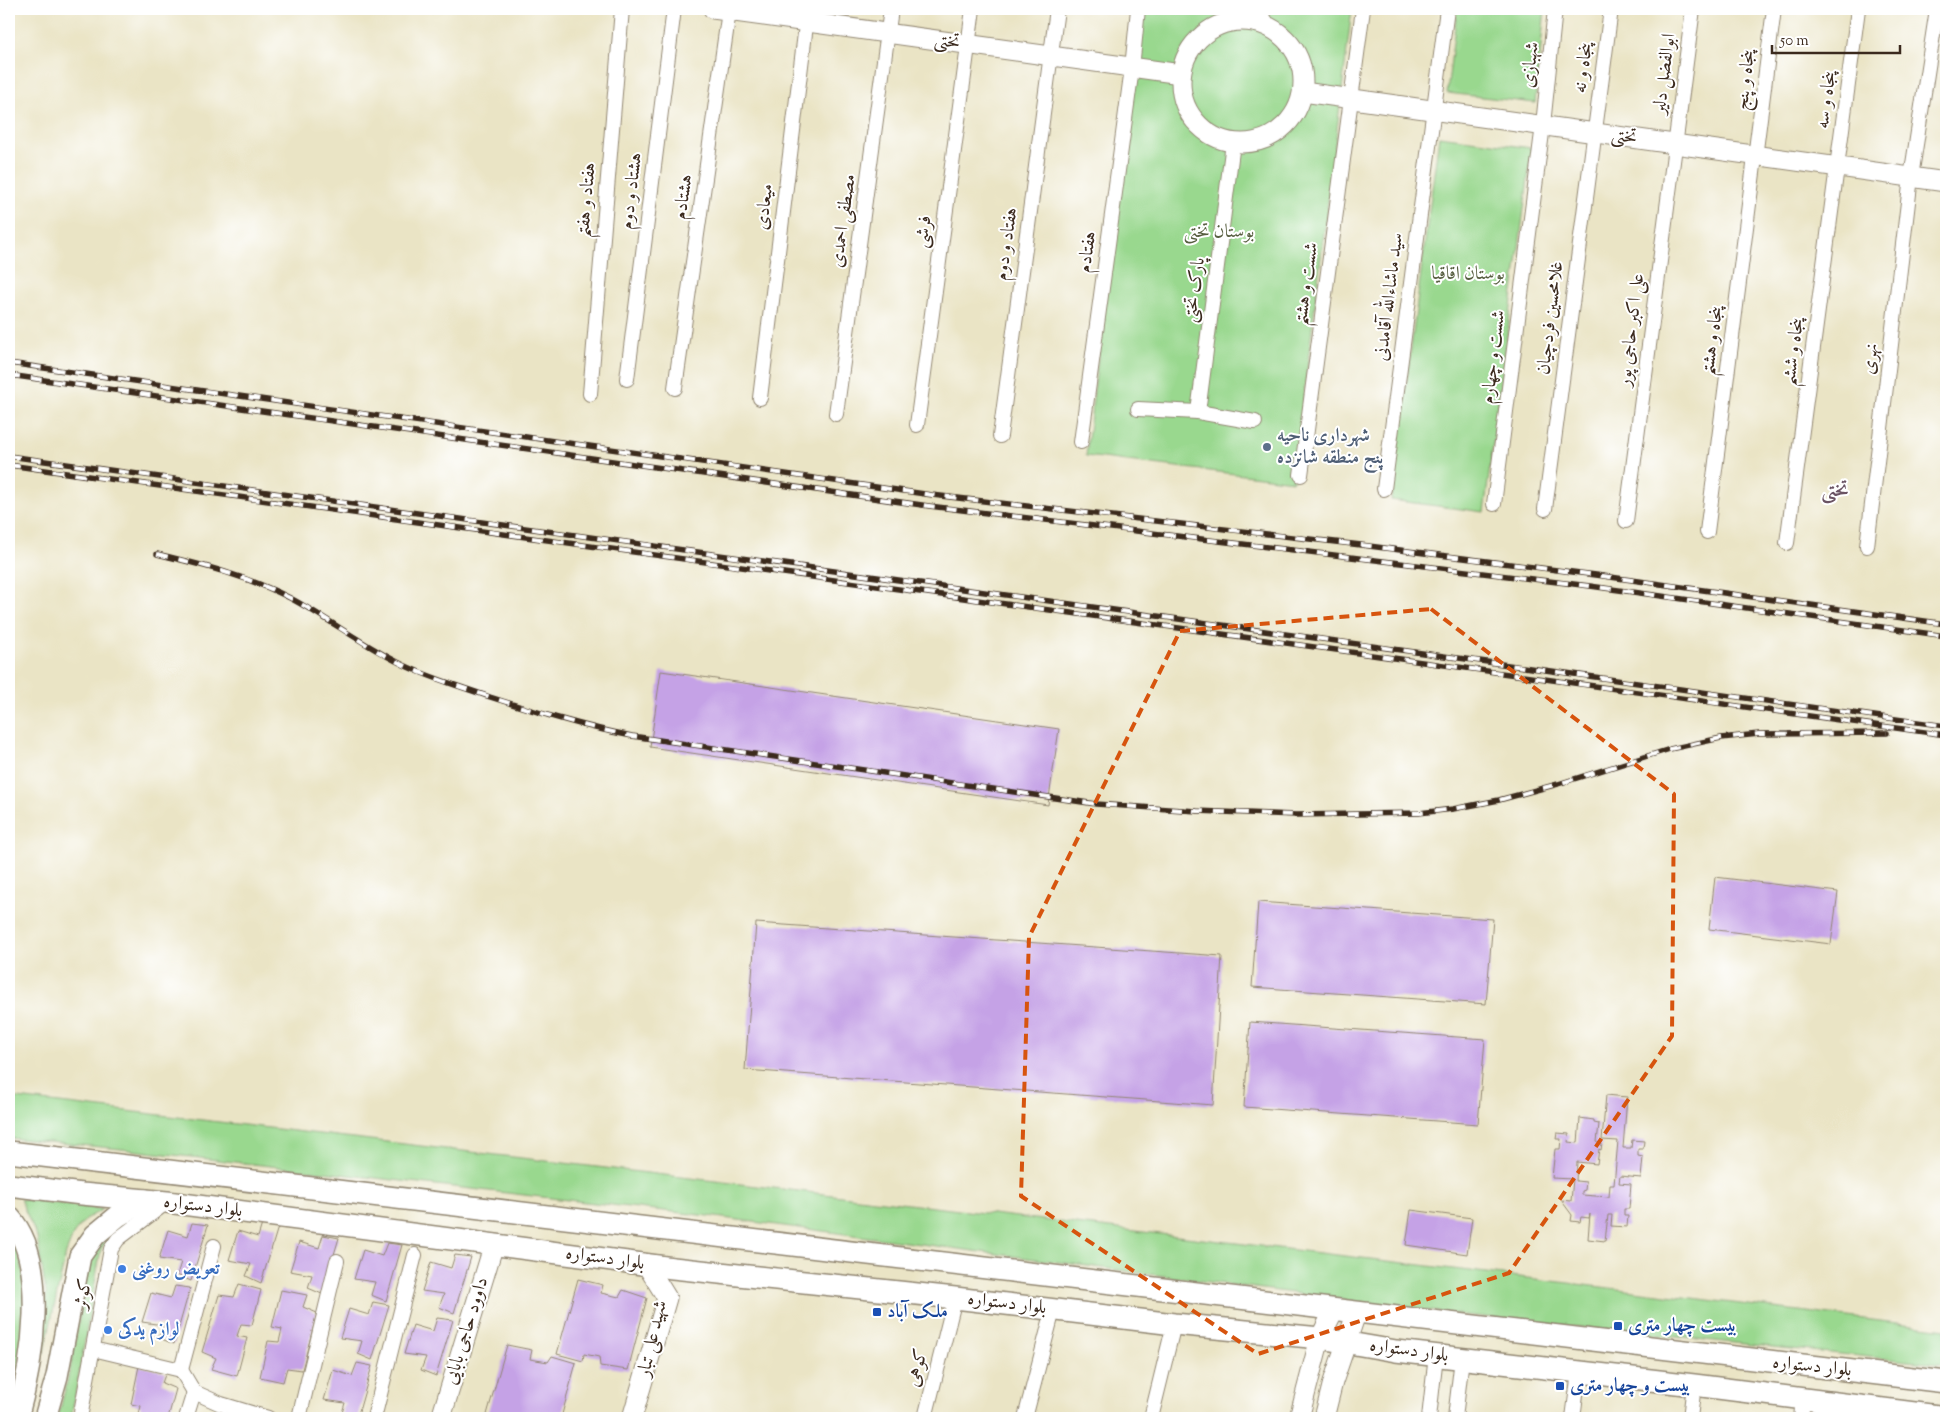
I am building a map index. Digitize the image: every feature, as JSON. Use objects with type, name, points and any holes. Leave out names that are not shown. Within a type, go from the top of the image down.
[{"type":"main road","name":"تختی","points":[[721,10],[807,15],[888,33],[1181,74]]},
{"type":"main road","points":[[1236,15],[1269,26],[1285,37],[1297,53],[1303,72],[1303,92],[1297,110],[1286,125],[1270,136],[1252,143],[1233,143],[1215,137],[1200,126],[1188,111],[1182,93],[1181,74],[1186,56],[1198,39],[1236,15]]},
{"type":"main road","name":"تختی","points":[[1303,92],[1946,182]]},
{"type":"main road","name":"بلوار دستواره","points":[[9,1152],[464,1205],[1333,1312],[1946,1382]]},
{"type":"main road","name":"بلوار دستواره","points":[[9,1185],[166,1202],[646,1264],[1174,1324],[1320,1338],[1436,1355],[1694,1385],[1802,1408],[1946,1417]]},
{"type":"main road","points":[[45,1418],[57,1376],[80,1256],[95,1235],[118,1216],[145,1200]]},
{"type":"main road","points":[[9,1217],[15,1223],[31,1266],[34,1298],[30,1360],[17,1418]]},
{"type":"main road","name":"داوود حاجی بابایی","points":[[441,1418],[494,1244]]},
{"type":"main road","name":"شهید علی تبار","points":[[632,1418],[667,1298],[646,1264]]},
{"type":"main road","points":[[1299,1418],[1320,1338],[1333,1312]]},
{"type":"main road","points":[[1324,1418],[1333,1382],[1356,1314]]},
{"type":"street","name":"هفتاد و هفتم","points":[[590,394],[622,9]]},
{"type":"street","name":"هشتاد و دوم","points":[[626,378],[674,9]]},
{"type":"street","name":"مصطفی احمدی","points":[[836,414],[891,9]]},
{"type":"street","name":"فرشی","points":[[917,425],[973,9]]},
{"type":"street","name":"هفتاد و دوم","points":[[1000,436],[1057,9]]},
{"type":"street","name":"هفتادم","points":[[1081,442],[1132,68],[1138,9]]},
{"type":"street","points":[[1260,9],[1269,26]]},
{"type":"street","name":"شست و هشتم","points":[[1301,475],[1363,9]]},
{"type":"street","name":"سید ماشاءالله آقامدنی","points":[[1384,489],[1446,9]]},
{"type":"street","name":"شهبازی","points":[[1543,125],[1556,9]]},
{"type":"street","name":"پنجاه و نه","points":[[1594,132],[1611,9]]},
{"type":"street","name":"ابوالفضل دلیر","points":[[1675,144],[1693,9]]},
{"type":"street","name":"پنجاه و پنج","points":[[1756,155],[1774,9]]},
{"type":"street","name":"پنجاه و سه","points":[[1837,166],[1858,9]]},
{"type":"street","name":"نهری","points":[[1868,546],[1911,177],[1937,9]]},
{"type":"street","name":"هشتادم","points":[[675,388],[721,10]]},
{"type":"street","name":"میعادی","points":[[760,398],[807,15]]},
{"type":"street","name":"شست و چهارم","points":[[1494,504],[1543,125]]},
{"type":"street","name":"غلامحسین فردچیان","points":[[1545,509],[1594,132]]},
{"type":"street","name":"پارک تختی","points":[[1198,412],[1233,143]]},
{"type":"street","name":"علی اکبر حاجی پور","points":[[1626,521],[1675,144]]},
{"type":"street","name":"پنجاه و هشتم","points":[[1706,532],[1756,155]]},
{"type":"street","name":"پنجاه و ششم","points":[[1787,543],[1837,166]]},
{"type":"street","points":[[1138,409],[1198,412],[1254,422]]},
{"type":"street","name":"کوثر","points":[[80,1418],[113,1244],[166,1202]]},
{"type":"street","points":[[214,1246],[182,1370],[194,1392],[221,1404],[268,1418]]},
{"type":"street","points":[[374,1418],[415,1255]]},
{"type":"street","points":[[300,1418],[337,1261]]},
{"type":"street","name":"کوهی","points":[[925,1418],[955,1298]]},
{"type":"street","points":[[1025,1418],[1053,1310]]},
{"type":"street","points":[[1151,1418],[1174,1324]]},
{"type":"street","points":[[93,1348],[182,1370]]},
{"type":"street","points":[[1429,1418],[1436,1355]]},
{"type":"street","points":[[1455,1418],[1462,1358]]},
{"type":"street","points":[[1574,1418],[1579,1372]]},
{"type":"street","points":[[1690,1418],[1694,1385]]},
{"type":"street","points":[[186,1418],[194,1392]]},
{"type":"highlighted area","points":[[1431,609],[1674,794],[1672,1036],[1509,1273],[1258,1354],[1021,1196],[1029,937],[1180,631]]},
{"type":"green space","name":"بوستان تختی","points":[[1141,9],[1352,9],[1293,481],[1086,456]]},
{"type":"green space","points":[[1457,9],[1545,9],[1535,103],[1447,93]]},
{"type":"green space","name":"بوستان اقاقیا","points":[[1439,136],[1532,148],[1484,512],[1391,500]]},
{"type":"green space","points":[[9,1097],[1946,1329],[1946,1365],[1445,1313],[708,1216],[9,1138]]},
{"type":"green space","points":[[20,1199],[103,1209],[86,1219],[74,1233],[66,1253],[44,1353],[46,1293],[37,1237]]},
{"type":"green space","points":[[126,1223],[108,1239],[101,1249],[71,1418],[58,1418],[72,1361],[88,1264],[94,1249]]},
{"type":"green space","points":[[9,1235],[18,1253],[23,1274],[25,1297],[22,1344],[9,1409]]},
{"type":"building","points":[[661,671],[1059,729],[1048,805],[650,747]]},
{"type":"building","points":[[1715,877],[1838,892],[1831,944],[1709,929]]},
{"type":"building","points":[[1258,902],[1493,919],[1486,1004],[1252,987]]},
{"type":"building","points":[[756,923],[1222,956],[1213,1105],[745,1070]]},
{"type":"building","points":[[1250,1022],[1485,1039],[1478,1124],[1244,1107]]},
{"type":"building","points":[[1606,1095],[1627,1097],[1623,1148],[1631,1148],[1632,1140],[1644,1141],[1643,1149],[1638,1149],[1638,1156],[1643,1157],[1641,1178],[1620,1176],[1619,1183],[1631,1184],[1629,1209],[1624,1209],[1624,1216],[1628,1216],[1627,1227],[1611,1226],[1612,1215],[1608,1215],[1605,1241],[1588,1239],[1590,1214],[1589,1218],[1581,1217],[1580,1222],[1571,1221],[1572,1215],[1561,1200],[1571,1201],[1573,1179],[1552,1178],[1555,1149],[1560,1149],[1561,1139],[1556,1139],[1557,1133],[1569,1134],[1568,1142],[1578,1143],[1580,1118],[1594,1120],[1594,1123],[1599,1124],[1597,1142],[1602,1144],[1601,1150],[1599,1149],[1597,1164],[1577,1162],[1576,1181],[1586,1182],[1582,1195],[1609,1197],[1610,1185],[1614,1185],[1618,1141],[1602,1140]]},
{"type":"building","points":[[1411,1210],[1472,1218],[1467,1254],[1406,1245]]},
{"type":"building","points":[[192,1223],[208,1225],[191,1281],[177,1275],[181,1262],[159,1259],[168,1230],[188,1236]]},
{"type":"building","points":[[262,1224],[278,1227],[261,1283],[246,1276],[251,1264],[229,1260],[238,1231],[258,1237]]},
{"type":"building","points":[[323,1235],[339,1238],[322,1294],[308,1288],[312,1275],[290,1271],[299,1242],[319,1248]]},
{"type":"building","points":[[387,1243],[402,1245],[386,1301],[371,1295],[375,1282],[354,1279],[363,1250],[382,1256]]},
{"type":"building","points":[[455,1255],[471,1257],[454,1313],[439,1307],[444,1294],[422,1291],[431,1262],[451,1268]]},
{"type":"building","points":[[578,1279],[603,1285],[601,1293],[619,1297],[623,1290],[647,1298],[628,1370],[600,1366],[599,1357],[584,1354],[583,1361],[557,1354]]},
{"type":"building","points":[[239,1284],[261,1290],[252,1325],[241,1324],[237,1336],[247,1338],[237,1376],[211,1369],[216,1358],[202,1352],[219,1295],[234,1297]]},
{"type":"building","points":[[175,1286],[190,1288],[174,1344],[159,1338],[163,1325],[142,1322],[151,1293],[171,1298]]},
{"type":"building","points":[[281,1290],[307,1295],[303,1307],[317,1313],[302,1370],[287,1368],[283,1382],[260,1377],[268,1341],[279,1342],[282,1329],[272,1327]]},
{"type":"building","points":[[373,1302],[389,1305],[372,1360],[358,1354],[362,1341],[340,1338],[349,1309],[369,1315]]},
{"type":"building","points":[[437,1318],[453,1320],[436,1376],[421,1370],[426,1357],[404,1354],[413,1325],[433,1331]]},
{"type":"building","points":[[507,1345],[532,1350],[530,1359],[548,1362],[552,1356],[576,1363],[561,1418],[486,1418]]},
{"type":"building","points":[[357,1363],[372,1366],[357,1418],[347,1418],[341,1416],[345,1403],[324,1400],[333,1370],[352,1376]]},
{"type":"building","points":[[139,1366],[166,1372],[162,1383],[176,1389],[168,1418],[138,1418],[141,1406],[131,1404]]},
{"type":"railway","points":[[9,363],[932,495],[1361,545],[1596,575],[1946,624]]},
{"type":"railway","points":[[9,375],[929,506],[1590,586],[1946,636]]},
{"type":"railway","points":[[9,456],[1946,726]]},
{"type":"railway","points":[[9,465],[1946,735]]},
{"type":"railway","points":[[157,554],[191,562],[258,583],[305,606],[377,651],[418,671],[490,697],[578,724],[632,736],[1096,804],[1296,815],[1419,813],[1453,809],[1499,800],[1558,784],[1670,749],[1721,738],[1759,734],[1887,733]]},
{"type":"place","name":"شهرداری ناحیه پنج منطقه شانزده","points":[[1267,447]]},
{"type":"place","name":"تعویض روغنی","points":[[122,1269]]},
{"type":"place","name":"ملک آباد","points":[[877,1312]]},
{"type":"place","name":"بیست چهار متری","points":[[1618,1326]]},
{"type":"place","name":"لوازم یدکی","points":[[108,1330]]},
{"type":"place","name":"بیست و چهار متری","points":[[1560,1386]]},
{"type":"district","name":"تختی","points":[[1835,491]]}]
